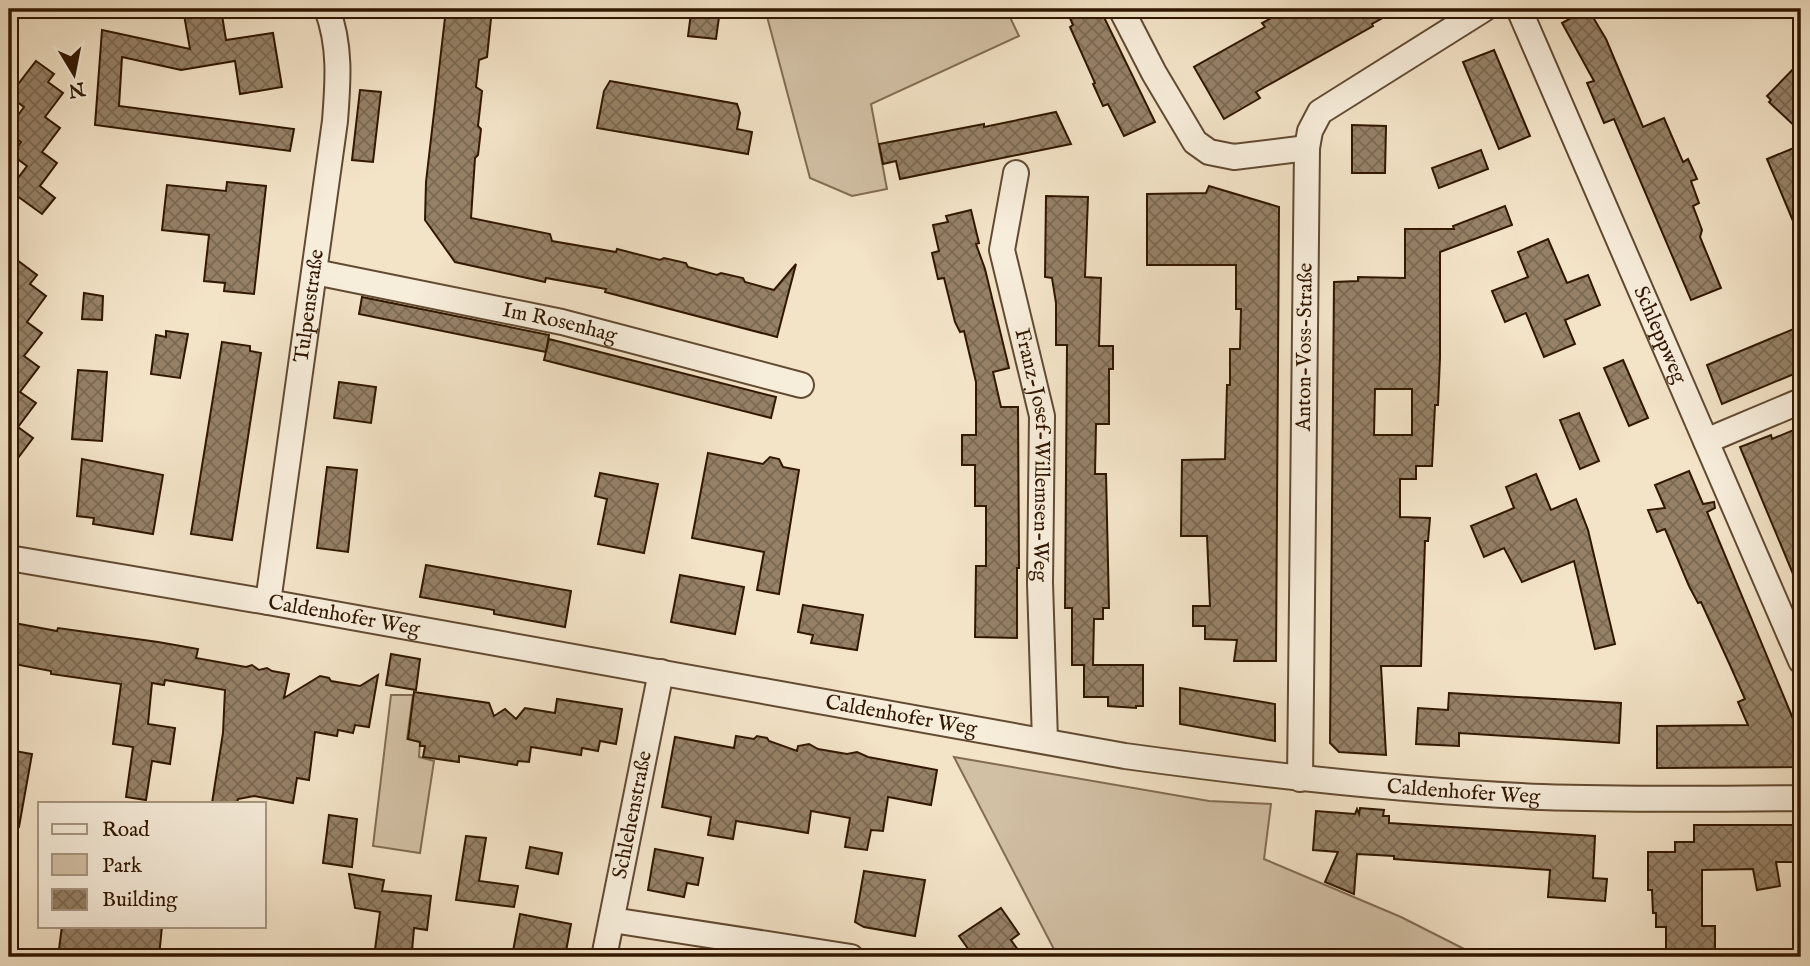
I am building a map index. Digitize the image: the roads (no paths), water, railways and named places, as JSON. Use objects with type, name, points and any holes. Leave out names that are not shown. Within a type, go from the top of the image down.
[{"type":"street","name":"Tulpenstraße","points":[[268,602],[315,272],[337,89],[337,44],[327,9]]},
{"type":"street","points":[[1121,9],[1154,73],[1195,142],[1209,152],[1234,157],[1307,148]]},
{"type":"street","name":"Anton-Voss-Straße","points":[[1300,779],[1307,148],[1310,131],[1320,112],[1484,9]]},
{"type":"street","name":"Schleppweg","points":[[1519,9],[1801,661]]},
{"type":"street","name":"Franz-Josef-Willemsen-Weg","points":[[1016,173],[1002,250],[1042,416],[1040,583],[1045,741]]},
{"type":"street","name":"Im Rosenhag","points":[[315,272],[562,322],[801,385]]},
{"type":"street","points":[[1706,441],[1801,401]]},
{"type":"street","name":"Caldenhofer Weg","points":[[9,558],[1138,757],[1300,779],[1539,797],[1801,798]]},
{"type":"street","name":"Schlehenstraße","points":[[604,957],[661,672]]},
{"type":"street","points":[[612,920],[850,957]]}]
